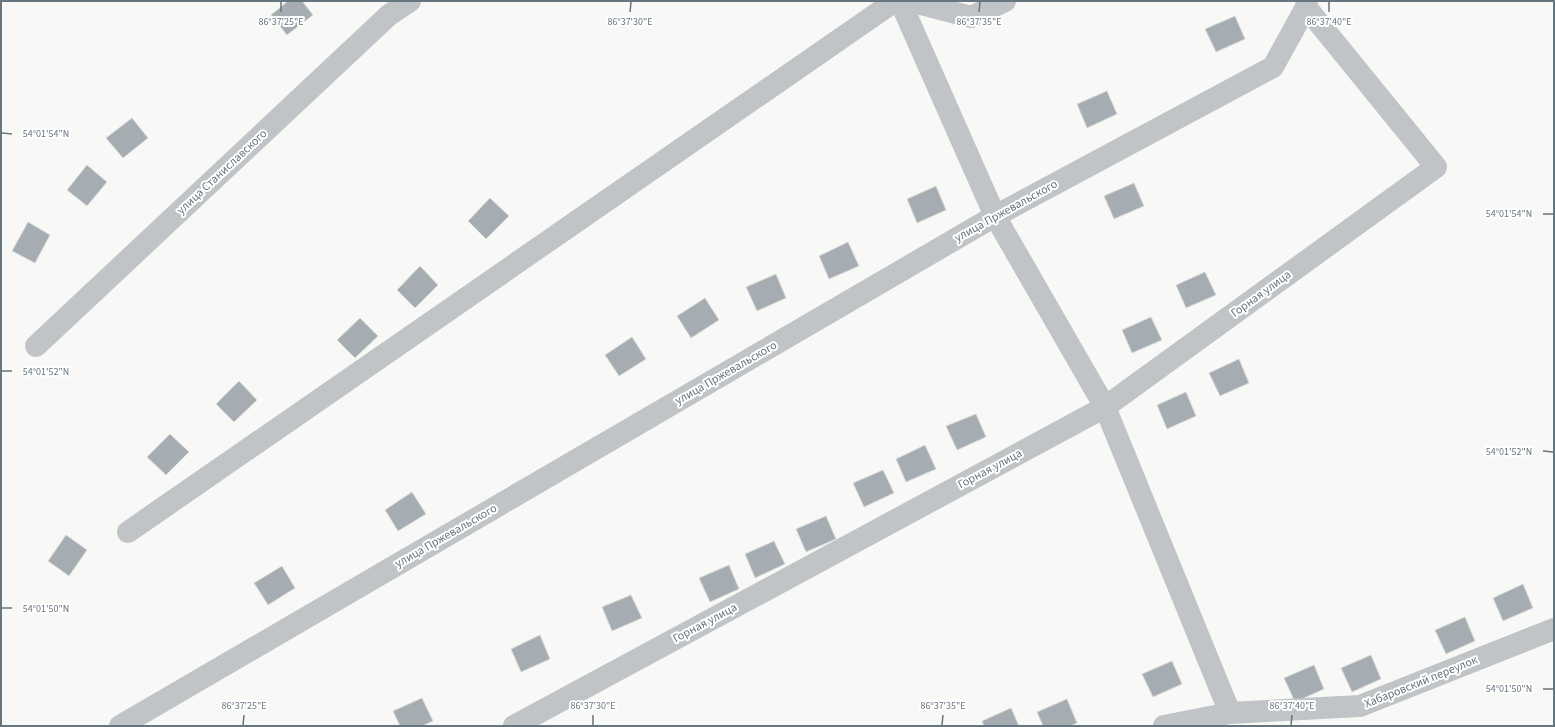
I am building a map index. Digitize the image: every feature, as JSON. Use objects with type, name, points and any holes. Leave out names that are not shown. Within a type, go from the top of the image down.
[{"type":"street","name":"улица Станиславского","points":[[36,346],[389,14],[410,1]]},
{"type":"street","points":[[128,532],[894,1]]},
{"type":"street","points":[[900,1],[995,216],[1105,407],[1230,713]]},
{"type":"street","points":[[910,1],[971,17],[1006,1]]},
{"type":"street","name":"улица Пржевальского","points":[[120,726],[995,216],[1273,67],[1306,4]]},
{"type":"street","name":"Горная улица","points":[[514,726],[1105,407],[1436,167],[1306,4]]},
{"type":"street","name":"Хабаровский переулок","points":[[1164,726],[1230,713],[1360,706],[1554,629]]},
{"type":"building","points":[[288,1],[302,1],[313,15],[287,35],[271,15]]},
{"type":"building","points":[[1235,16],[1245,39],[1216,52],[1205,29]]},
{"type":"building","points":[[1107,91],[1117,114],[1087,128],[1077,104]]},
{"type":"building","points":[[132,118],[148,138],[123,158],[106,138]]},
{"type":"building","points":[[87,165],[107,182],[87,206],[67,190]]},
{"type":"building","points":[[1134,183],[1144,206],[1114,219],[1104,196]]},
{"type":"building","points":[[936,186],[946,210],[917,223],[907,199]]},
{"type":"building","points":[[490,198],[509,216],[486,239],[468,221]]},
{"type":"building","points":[[28,222],[50,235],[35,263],[12,251]]},
{"type":"building","points":[[848,242],[859,266],[829,279],[819,256]]},
{"type":"building","points":[[420,266],[438,285],[415,308],[397,290]]},
{"type":"building","points":[[1205,272],[1216,295],[1186,308],[1176,285]]},
{"type":"building","points":[[776,274],[786,298],[757,311],[746,287]]},
{"type":"building","points":[[705,298],[719,320],[691,338],[677,316]]},
{"type":"building","points":[[1151,317],[1162,340],[1132,353],[1122,330]]},
{"type":"building","points":[[360,318],[378,336],[355,358],[337,340]]},
{"type":"building","points":[[632,337],[646,359],[619,376],[605,355]]},
{"type":"building","points":[[1239,359],[1249,383],[1220,396],[1209,373]]},
{"type":"building","points":[[239,381],[257,400],[234,422],[216,404]]},
{"type":"building","points":[[1186,392],[1196,416],[1167,429],[1157,405]]},
{"type":"building","points":[[976,414],[986,437],[957,450],[946,426]]},
{"type":"building","points":[[170,434],[189,452],[166,475],[147,457]]},
{"type":"building","points":[[925,445],[936,469],[906,482],[896,459]]},
{"type":"building","points":[[883,470],[894,493],[864,507],[853,483]]},
{"type":"building","points":[[412,492],[426,514],[398,531],[385,510]]},
{"type":"building","points":[[826,516],[836,539],[806,552],[796,529]]},
{"type":"building","points":[[66,535],[87,550],[69,576],[48,561]]},
{"type":"building","points":[[774,541],[785,564],[755,578],[745,554]]},
{"type":"building","points":[[729,565],[739,589],[710,602],[699,578]]},
{"type":"building","points":[[282,566],[295,588],[268,605],[254,583]]},
{"type":"building","points":[[1523,584],[1533,608],[1503,621],[1493,598]]},
{"type":"building","points":[[631,595],[642,618],[612,631],[602,607]]},
{"type":"building","points":[[1465,617],[1475,641],[1446,654],[1435,630]]},
{"type":"building","points":[[540,635],[550,659],[521,672],[511,649]]},
{"type":"building","points":[[1371,655],[1381,679],[1352,692],[1341,668]]},
{"type":"building","points":[[1172,661],[1182,684],[1153,697],[1142,674]]},
{"type":"building","points":[[1314,665],[1324,689],[1295,702],[1284,678]]},
{"type":"building","points":[[422,698],[433,721],[422,726],[400,726],[393,711]]},
{"type":"building","points":[[1067,699],[1077,723],[1070,726],[1043,726],[1037,712]]},
{"type":"building","points":[[1011,708],[1019,726],[984,726],[982,721]]}]
